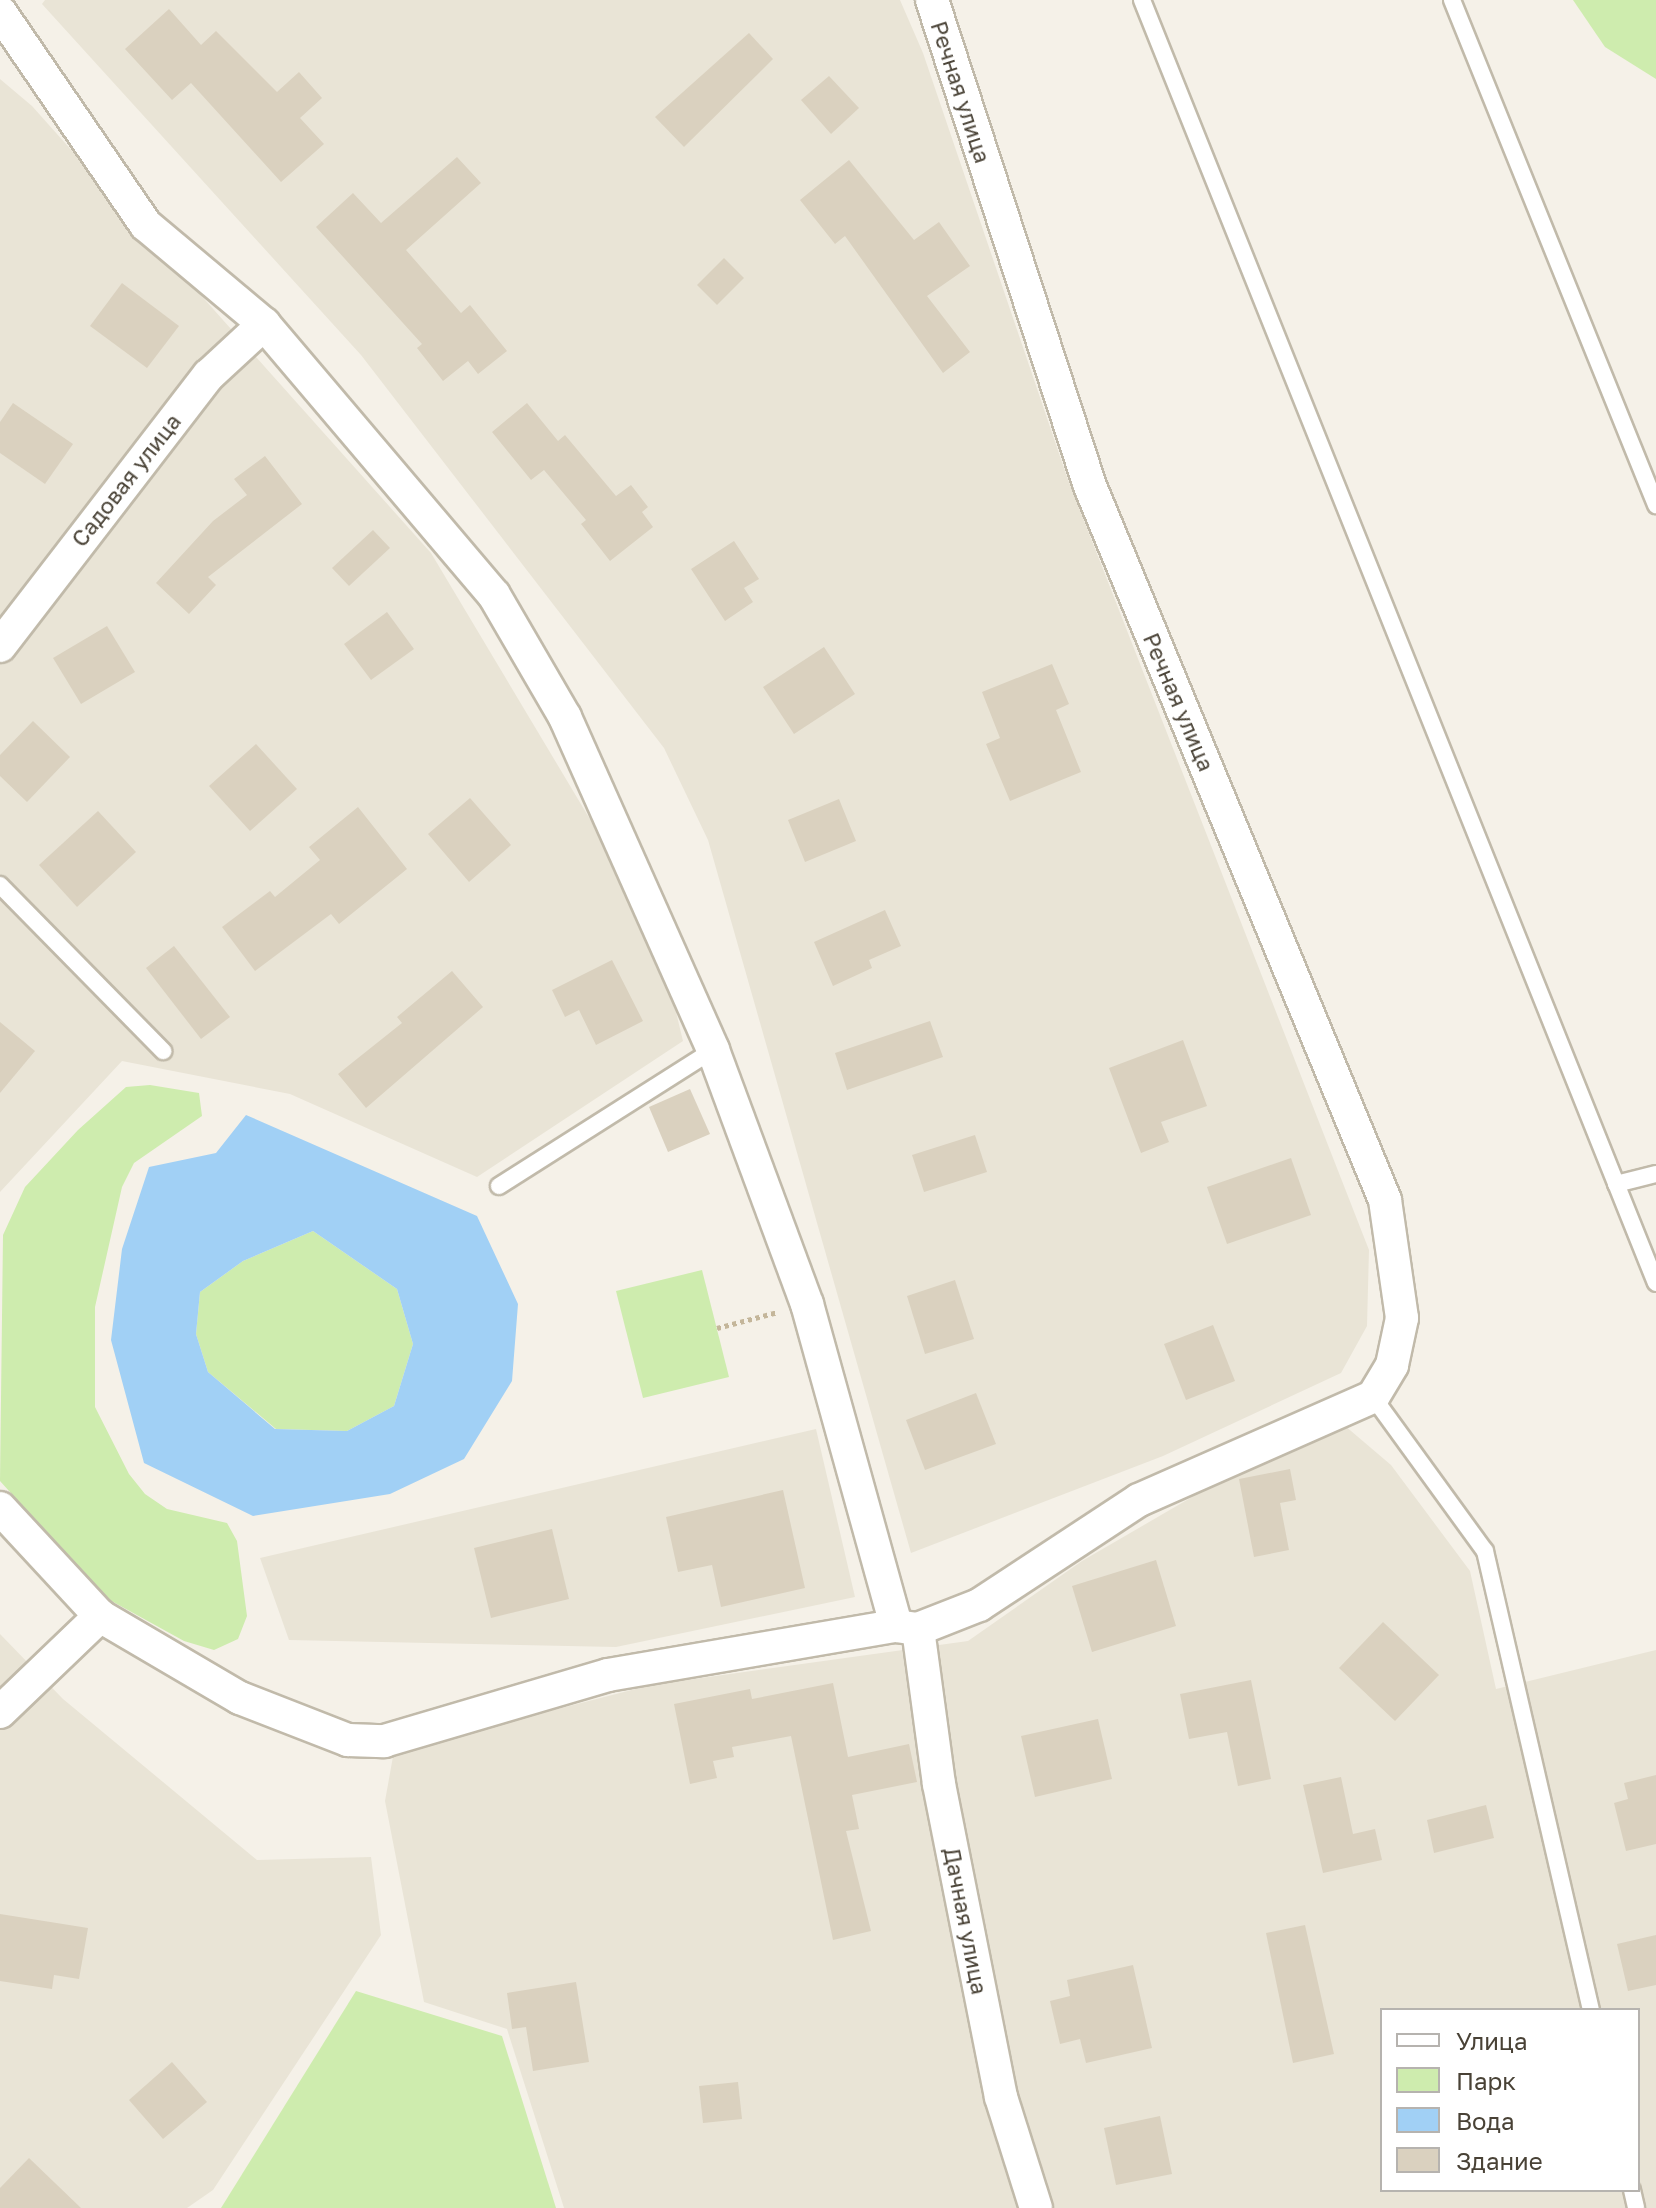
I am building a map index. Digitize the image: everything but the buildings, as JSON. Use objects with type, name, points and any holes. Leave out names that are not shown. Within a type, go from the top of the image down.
[{"type":"street","points":[[0,11],[6,0]]},
{"type":"street","name":"Речная улица","points":[[932,0],[1090,486],[1385,1200],[1402,1318],[1392,1365],[1373,1397]]},
{"type":"street","name":"Дачная улица","points":[[0,11],[146,225],[264,324],[494,595],[565,717],[639,873],[713,1050],[807,1304],[907,1628],[1001,2097],[1036,2208]]},
{"type":"street","name":"Садовая улица","points":[[0,646],[209,375],[264,324]]},
{"type":"street","points":[[0,1508],[100,1616],[240,1698],[348,1740],[372,1741],[608,1675],[907,1628],[979,1605],[1139,1500],[1373,1397]]},
{"type":"street","points":[[0,1712],[100,1616]]},
{"type":"lane","points":[[1142,0],[1656,1283]]},
{"type":"lane","points":[[1452,0],[1656,505]]},
{"type":"lane","points":[[0,885],[163,1051]]},
{"type":"lane","points":[[499,1186],[713,1050]]},
{"type":"lane","points":[[1616,1184],[1656,1174]]},
{"type":"lane","points":[[1373,1397],[1485,1551],[1591,2008]]},
{"type":"path","points":[[717,1328],[807,1304]]},
{"type":"shaded area","points":[[45,0],[900,0],[923,53],[1067,477],[1369,1250],[1367,1326],[1341,1373],[1163,1456],[911,1553],[708,840],[664,748],[361,355],[42,4]]},
{"type":"shaded area","points":[[0,79],[32,106],[431,553],[600,836],[663,958],[683,1041],[477,1177],[290,1094],[122,1061],[0,1192]]},
{"type":"shaded area","points":[[1344,1425],[1391,1465],[1470,1571],[1496,1689],[1656,1650],[1656,2208],[564,2208],[507,2029],[424,2002],[385,1801],[394,1751],[651,1685],[968,1641],[1082,1561],[1199,1493]]},
{"type":"shaded area","points":[[816,1429],[855,1597],[616,1647],[289,1640],[260,1558]]},
{"type":"shaded area","points":[[0,1634],[63,1699],[257,1860],[371,1857],[381,1935],[213,2190],[187,2208],[0,2208]]},
{"type":"green space","points":[[1573,0],[1656,0],[1656,79],[1605,47]]},
{"type":"green space","points":[[150,1085],[199,1093],[202,1116],[134,1163],[122,1187],[95,1307],[95,1407],[129,1474],[145,1494],[167,1509],[227,1523],[237,1541],[247,1616],[238,1639],[214,1650],[184,1641],[106,1598],[0,1481],[3,1235],[25,1187],[78,1130],[126,1087]]},
{"type":"green space","points":[[313,1231],[397,1289],[413,1344],[394,1406],[347,1431],[276,1429],[208,1372],[196,1334],[200,1292],[243,1261]]},
{"type":"green space","points":[[702,1270],[729,1377],[643,1398],[616,1291]]},
{"type":"green space","points":[[356,1991],[502,2036],[556,2208],[221,2208]]},
{"type":"water","points":[[246,1115],[477,1216],[518,1304],[512,1381],[464,1459],[390,1494],[253,1516],[144,1463],[111,1340],[122,1249],[149,1167],[216,1153]],"holes":[[[313,1231],[397,1289],[413,1344],[394,1406],[347,1431],[275,1429],[208,1372],[196,1334],[200,1292],[243,1261]]]}]
